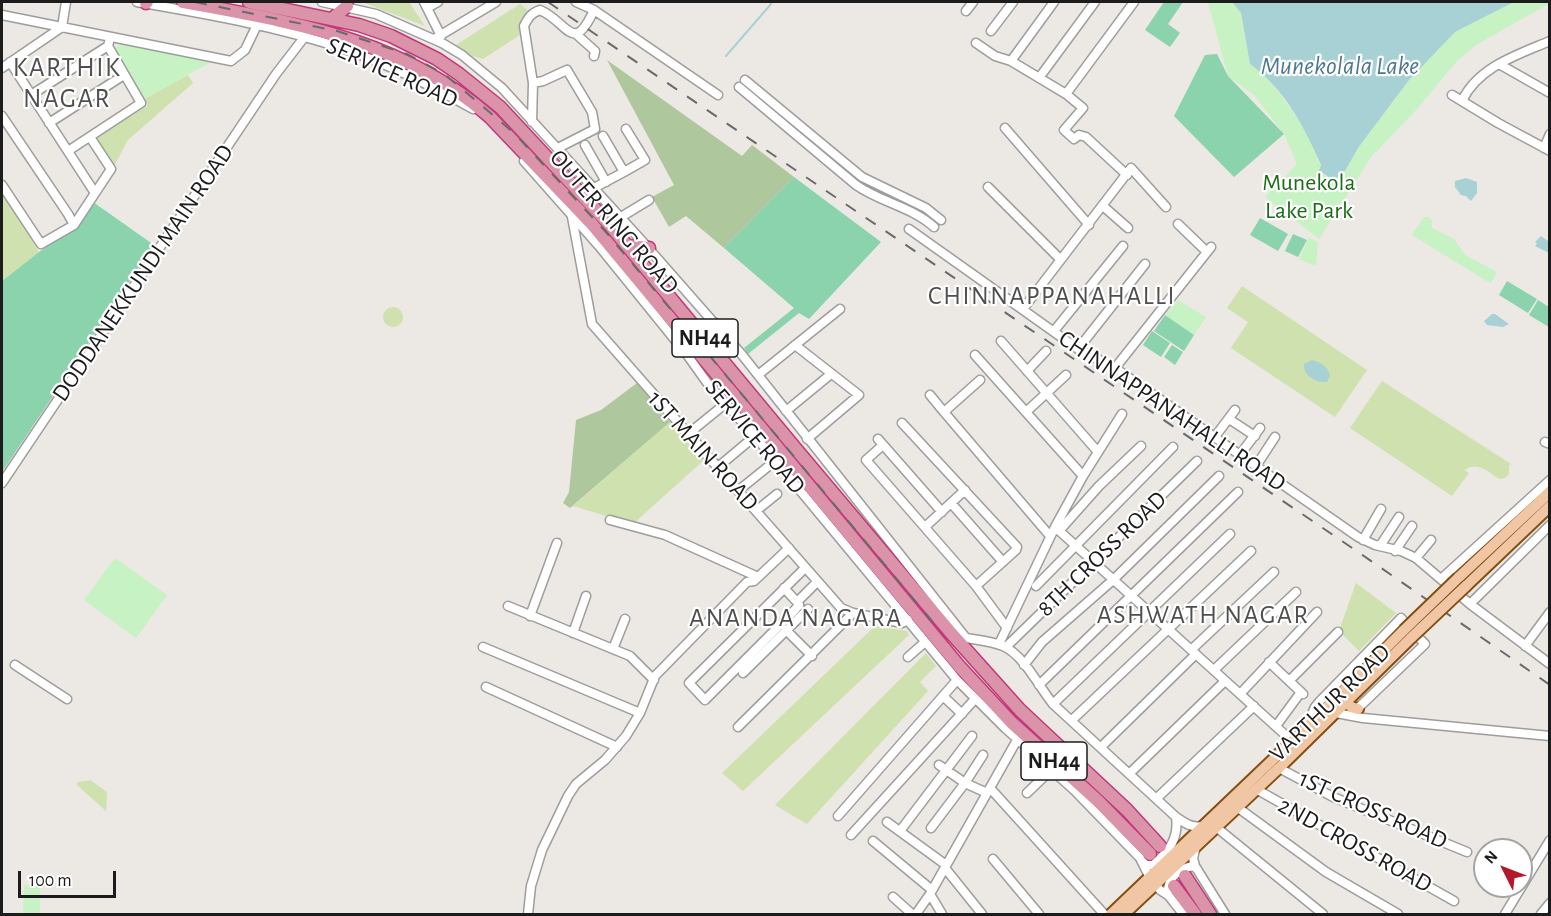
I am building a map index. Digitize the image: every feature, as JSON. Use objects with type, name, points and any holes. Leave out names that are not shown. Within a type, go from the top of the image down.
[{"type":"highway","name":"OUTER RING ROAD","points":[[183,2],[308,32],[349,38],[426,72],[455,90],[490,117],[570,199],[664,310],[912,617]]},
{"type":"highway","name":"OUTER RING ROAD","points":[[249,2],[359,25],[391,36],[459,74],[500,107],[628,246],[803,458],[961,638]]},
{"type":"highway","points":[[332,19],[347,6]]},
{"type":"highway","points":[[385,52],[394,51],[396,48],[397,45],[391,36]]},
{"type":"highway","points":[[426,72],[423,66],[424,60],[433,58]]},
{"type":"highway","points":[[628,246],[649,248]]},
{"type":"highway","points":[[710,344],[715,325]]},
{"type":"highway","name":"NH44","points":[[912,617],[1011,722],[1073,777],[1150,853]]},
{"type":"highway","name":"NH44","points":[[961,638],[1032,722],[1127,810],[1150,853]]},
{"type":"highway","points":[[1185,876],[1210,915]]},
{"type":"highway","points":[[1172,891],[1195,915]]},
{"type":"main road","name":"VARTHUR ROAD","points":[[1111,915],[1196,846],[1279,768],[1347,702],[1458,578],[1550,492]]},
{"type":"main road","name":"VARTHUR ROAD","points":[[1124,915],[1202,826],[1411,632],[1466,586],[1550,506]]},
{"type":"main road","points":[[1347,702],[1354,713]]},
{"type":"street","points":[[2,68],[62,27],[66,2]]},
{"type":"street","name":"SERVICE ROAD","points":[[143,2],[293,34],[308,32],[442,91],[473,110],[508,142],[605,253],[725,404],[912,617],[925,642],[957,680],[1017,740],[1150,853],[1152,882],[1172,891],[1183,915]]},
{"type":"street","name":"SERVICE ROAD","points":[[322,2],[347,6],[437,37],[487,74],[558,147],[649,248],[758,375],[961,638]]},
{"type":"street","points":[[438,2],[425,5],[437,37],[496,2]]},
{"type":"street","points":[[576,2],[594,10],[718,95]]},
{"type":"street","points":[[966,11],[973,2]]},
{"type":"street","points":[[991,31],[1013,2]]},
{"type":"street","points":[[1011,61],[1054,2]]},
{"type":"street","points":[[1039,78],[1095,2]]},
{"type":"street","points":[[1066,94],[1134,2]]},
{"type":"street","points":[[532,122],[533,83],[524,26],[533,12],[540,10],[547,13],[595,51],[594,56]]},
{"type":"street","points":[[576,34],[581,33],[587,27],[594,10]]},
{"type":"street","points":[[4,18],[62,27],[109,41],[231,61],[245,50],[257,26]]},
{"type":"street","name":"DODDANEKKUNDI MAIN ROAD","points":[[2,483],[284,62],[308,32]]},
{"type":"street","name":"DODDANEKKUNDI MAIN ROAD","points":[[284,62],[295,42],[293,34]]},
{"type":"street","points":[[68,152],[141,103],[124,75],[109,41]]},
{"type":"street","points":[[31,95],[109,41]]},
{"type":"street","points":[[1462,101],[1474,81],[1499,64],[1550,41]]},
{"type":"street","points":[[976,43],[995,56],[1011,61],[1066,94],[1083,108],[1064,130],[1074,139],[1079,135],[1086,137],[1127,175]]},
{"type":"street","points":[[10,62],[95,194]]},
{"type":"street","points":[[1499,64],[1550,93]]},
{"type":"street","points":[[533,83],[567,70],[592,112],[595,129],[558,147]]},
{"type":"street","points":[[49,123],[124,75]]},
{"type":"street","points":[[739,87],[856,185],[937,224],[926,208],[866,181],[745,80]]},
{"type":"street","points":[[1452,95],[1547,149],[1550,134]]},
{"type":"street","points":[[2,116],[74,225]]},
{"type":"street","points":[[1005,128],[1089,225]]},
{"type":"street","points":[[594,188],[645,160],[626,129]]},
{"type":"street","points":[[603,136],[624,172]]},
{"type":"street","points":[[2,185],[41,244],[74,225],[111,169],[90,137]]},
{"type":"street","points":[[585,145],[606,182]]},
{"type":"street","points":[[1023,309],[1131,168],[1166,207]]},
{"type":"street","points":[[988,187],[1060,259]]},
{"type":"street","points":[[621,217],[649,200]]},
{"type":"street","points":[[1103,206],[1128,228]]},
{"type":"street","name":"1ST MAIN ROAD","points":[[572,216],[592,324],[841,608],[853,614],[902,624],[912,617]]},
{"type":"street","points":[[1115,368],[1209,249],[1178,224]]},
{"type":"street","name":"CHINNAPPANAHALLI ROAD","points":[[909,229],[1078,349],[1115,368],[1313,507],[1364,540],[1416,558],[1470,604],[1549,663]]},
{"type":"street","points":[[1054,331],[1124,246]]},
{"type":"street","points":[[1078,349],[1145,264]]},
{"type":"street","points":[[758,375],[840,309]]},
{"type":"street","points":[[1001,341],[1098,452]]},
{"type":"street","points":[[795,345],[859,395],[807,439]]},
{"type":"street","points":[[1027,371],[1046,351]]},
{"type":"street","points":[[975,355],[1083,476]]},
{"type":"street","points":[[786,411],[831,374]]},
{"type":"street","points":[[1026,412],[1066,375]]},
{"type":"street","points":[[944,412],[980,380]]},
{"type":"street","points":[[930,395],[1054,531],[1094,562],[1292,741]]},
{"type":"street","points":[[688,435],[725,404]]},
{"type":"street","points":[[1214,438],[1235,410]]},
{"type":"street","points":[[1003,646],[1007,628],[1054,531],[1083,476],[1122,414]]},
{"type":"street","points":[[1229,419],[1258,432],[1239,456]]},
{"type":"street","points":[[902,423],[1017,546],[1016,550],[976,586]]},
{"type":"street","points":[[718,467],[755,436]]},
{"type":"street","points":[[1256,466],[1275,436]]},
{"type":"street","points":[[942,512],[881,442],[866,460],[976,586],[1007,628]]},
{"type":"street","points":[[1054,531],[1142,446]]},
{"type":"street","points":[[1036,586],[1173,447]]},
{"type":"street","points":[[739,490],[776,460]]},
{"type":"street","name":"8TH CROSS ROAD","points":[[1003,646],[1094,562],[1197,460]]},
{"type":"street","points":[[1024,665],[1042,642],[1113,580],[1219,476]]},
{"type":"street","points":[[1441,579],[1550,480]]},
{"type":"street","points":[[925,527],[965,490]]},
{"type":"street","points":[[1039,685],[1238,492]]},
{"type":"street","points":[[756,511],[777,494]]},
{"type":"street","points":[[951,503],[1003,562]]},
{"type":"street","points":[[1364,540],[1381,510]]},
{"type":"street","points":[[1380,546],[1399,517]]},
{"type":"street","points":[[610,520],[665,535],[758,577]]},
{"type":"street","points":[[1470,604],[1550,525]]},
{"type":"street","points":[[1395,551],[1412,526]]},
{"type":"street","points":[[1053,704],[1230,534]]},
{"type":"street","points":[[1416,558],[1431,540]]},
{"type":"street","points":[[530,616],[557,543]]},
{"type":"street","points":[[528,915],[531,886],[539,859],[568,796],[576,784],[605,760],[626,736],[640,713],[655,676],[747,582],[754,581],[789,548]]},
{"type":"street","points":[[1072,720],[1251,552]]},
{"type":"street","points":[[784,588],[800,605],[705,700],[689,683],[784,588],[805,568]]},
{"type":"street","points":[[1101,747],[1274,572]]},
{"type":"street","points":[[797,602],[817,582]]},
{"type":"street","points":[[1214,670],[1296,592]]},
{"type":"street","points":[[573,633],[586,596]]},
{"type":"street","points":[[508,606],[630,656],[654,680]]},
{"type":"street","points":[[743,673],[808,609]]},
{"type":"street","points":[[1240,694],[1317,612]]},
{"type":"street","points":[[1525,646],[1550,612]]},
{"type":"street","points":[[738,727],[853,614]]},
{"type":"street","points":[[613,649],[625,619]]},
{"type":"street","points":[[786,630],[812,656]]},
{"type":"street","points":[[1289,681],[1338,632]]},
{"type":"street","points":[[1354,713],[1411,632]]},
{"type":"street","points":[[961,638],[1003,646],[1034,674],[1053,704],[1176,817],[1195,827],[1202,826]]},
{"type":"street","points":[[908,657],[925,642]]},
{"type":"street","points":[[483,647],[640,713]]},
{"type":"street","points":[[1269,662],[1302,693],[1276,726]]},
{"type":"street","points":[[15,665],[67,699]]},
{"type":"street","points":[[838,816],[957,680]]},
{"type":"street","points":[[1130,773],[1225,681]]},
{"type":"street","points":[[486,687],[617,747]]},
{"type":"street","points":[[943,696],[962,714]]},
{"type":"street","points":[[851,836],[975,699]]},
{"type":"street","points":[[1157,798],[1254,706]]},
{"type":"street","points":[[1336,713],[1354,713],[1550,736]]},
{"type":"street","points":[[900,831],[943,767],[972,736]]},
{"type":"street","points":[[893,897],[914,915],[946,867],[1017,740]]},
{"type":"street","points":[[931,828],[983,755]]},
{"type":"street","points":[[943,767],[965,783],[989,791],[1104,915]]},
{"type":"street","name":"1ST CROSS ROAD","points":[[1279,768],[1333,797],[1467,852]]},
{"type":"street","points":[[1027,793],[1052,769]]},
{"type":"street","name":"2ND CROSS ROAD","points":[[1256,789],[1455,901]]},
{"type":"street","points":[[1237,807],[1326,872],[1398,915]]},
{"type":"street","points":[[1150,853],[1146,865],[1152,866],[1167,853],[1176,836],[1176,817]]},
{"type":"street","points":[[887,822],[946,867],[981,915]]},
{"type":"street","points":[[1216,827],[1323,915]]},
{"type":"street","points":[[1506,915],[1550,840]]},
{"type":"street","points":[[873,841],[931,892],[942,915]]},
{"type":"street","points":[[1196,846],[1193,858],[1197,870],[1225,915]]},
{"type":"street","points":[[993,859],[1039,915]]},
{"type":"street","points":[[1172,891],[1168,890],[1170,881],[1179,871],[1192,866],[1197,870]]},
{"type":"street","points":[[1541,915],[1550,903]]},
{"type":"green space","points":[[362,2],[409,2],[425,26]]},
{"type":"green space","points":[[1164,2],[1183,2],[1168,24],[1180,33],[1170,47],[1145,30]]},
{"type":"green space","name":"Munekola Lake Park","points":[[1208,2],[1232,2],[1241,13],[1250,64],[1267,76],[1306,130],[1324,175],[1336,178],[1341,171],[1345,171],[1358,148],[1409,80],[1455,32],[1514,2],[1550,3],[1476,45],[1457,61],[1417,109],[1371,157],[1319,239],[1265,197],[1297,164],[1284,134],[1254,95],[1228,76]]},
{"type":"green space","points":[[520,4],[528,10],[519,26],[520,35],[483,59],[473,56],[456,45]]},
{"type":"green space","points":[[121,44],[211,62],[144,99],[114,49]]},
{"type":"green space","points":[[1217,54],[1228,76],[1284,134],[1234,177],[1174,116],[1205,55]]},
{"type":"green space","points":[[607,60],[742,156],[752,145],[794,177],[724,248],[686,216],[669,227],[652,197],[674,185]]},
{"type":"green space","points":[[188,75],[193,83],[128,140],[113,168],[93,139],[147,106],[144,99]]},
{"type":"green space","points":[[794,177],[881,242],[809,319],[799,313],[748,354],[744,348],[794,308],[724,248]]},
{"type":"green space","points":[[2,192],[39,252],[3,280],[2,279]]},
{"type":"green space","points":[[93,202],[154,245],[2,472],[2,281],[79,225]]},
{"type":"green space","points":[[1424,217],[1432,220],[1432,228],[1454,239],[1465,255],[1495,271],[1496,274],[1491,283],[1412,235]]},
{"type":"green space","points":[[1260,218],[1288,234],[1278,251],[1250,235]]},
{"type":"green space","points":[[1293,234],[1307,240],[1298,257],[1285,251]]},
{"type":"green space","points":[[1309,237],[1318,243],[1316,266],[1299,259]]},
{"type":"green space","points":[[1507,281],[1537,299],[1528,313],[1499,295]]},
{"type":"green space","points":[[1242,286],[1367,370],[1335,417],[1231,348],[1248,322],[1227,308]]},
{"type":"green space","points":[[1178,300],[1206,317],[1194,335],[1165,315]]},
{"type":"green space","points":[[1538,300],[1549,307],[1549,327],[1529,315]]},
{"type":"green space","points":[[393,307],[400,310],[403,317],[400,324],[393,327],[386,324],[383,317],[386,310]]},
{"type":"green space","points":[[1165,315],[1194,335],[1184,351],[1154,331]]},
{"type":"green space","points":[[1152,331],[1170,343],[1161,357],[1143,345]]},
{"type":"green space","points":[[1172,345],[1183,352],[1175,365],[1164,357]]},
{"type":"green space","points":[[1382,381],[1511,464],[1509,474],[1499,479],[1482,468],[1469,467],[1464,470],[1469,473],[1452,496],[1350,428]]},
{"type":"green space","points":[[637,383],[670,422],[570,508],[563,503],[569,492],[576,420],[601,410]]},
{"type":"green space","points":[[670,422],[704,460],[633,524],[573,506]]},
{"type":"green space","points":[[115,558],[167,595],[136,638],[84,600]]},
{"type":"green space","points":[[1356,583],[1396,613],[1359,651],[1339,631]]},
{"type":"green space","points":[[875,626],[907,631],[909,635],[743,791],[722,773]]},
{"type":"green space","points":[[926,653],[936,666],[920,682],[928,691],[807,824],[775,805]]},
{"type":"green space","points":[[90,780],[107,792],[106,811],[77,785],[78,782]]},
{"type":"green space","points":[[24,885],[40,886],[40,914],[23,914]]},
{"type":"water","name":"Munekolala Lake","points":[[1232,2],[1514,2],[1455,32],[1409,80],[1358,148],[1345,171],[1341,172],[1337,178],[1329,177],[1319,171],[1321,165],[1292,110],[1273,85],[1250,64],[1241,13]]},
{"type":"water","points":[[1466,178],[1477,182],[1477,193],[1471,201],[1461,195],[1455,187],[1455,181]]},
{"type":"water","points":[[1541,236],[1548,241],[1549,253],[1535,246],[1537,243],[1535,242]]},
{"type":"water","points":[[1492,314],[1509,324],[1503,327],[1487,325],[1484,321]]},
{"type":"water","points":[[1312,360],[1328,370],[1330,376],[1327,382],[1315,380],[1308,375],[1304,364]]},
{"type":"waterway","points":[[726,56],[771,2]]},
{"type":"railway","points":[[195,2],[337,31],[407,54],[444,74],[487,110],[515,134],[605,231],[936,626]]},
{"type":"railway","points":[[548,2],[1550,685]]},
{"type":"district","name":"KARTHIK NAGAR","points":[[67,84]]},
{"type":"district","name":"CHINNAPPANAHALLI","points":[[1052,296]]},
{"type":"district","name":"ASHWATH NAGAR","points":[[1203,615]]},
{"type":"district","name":"ANANDA NAGARA","points":[[796,618]]}]
